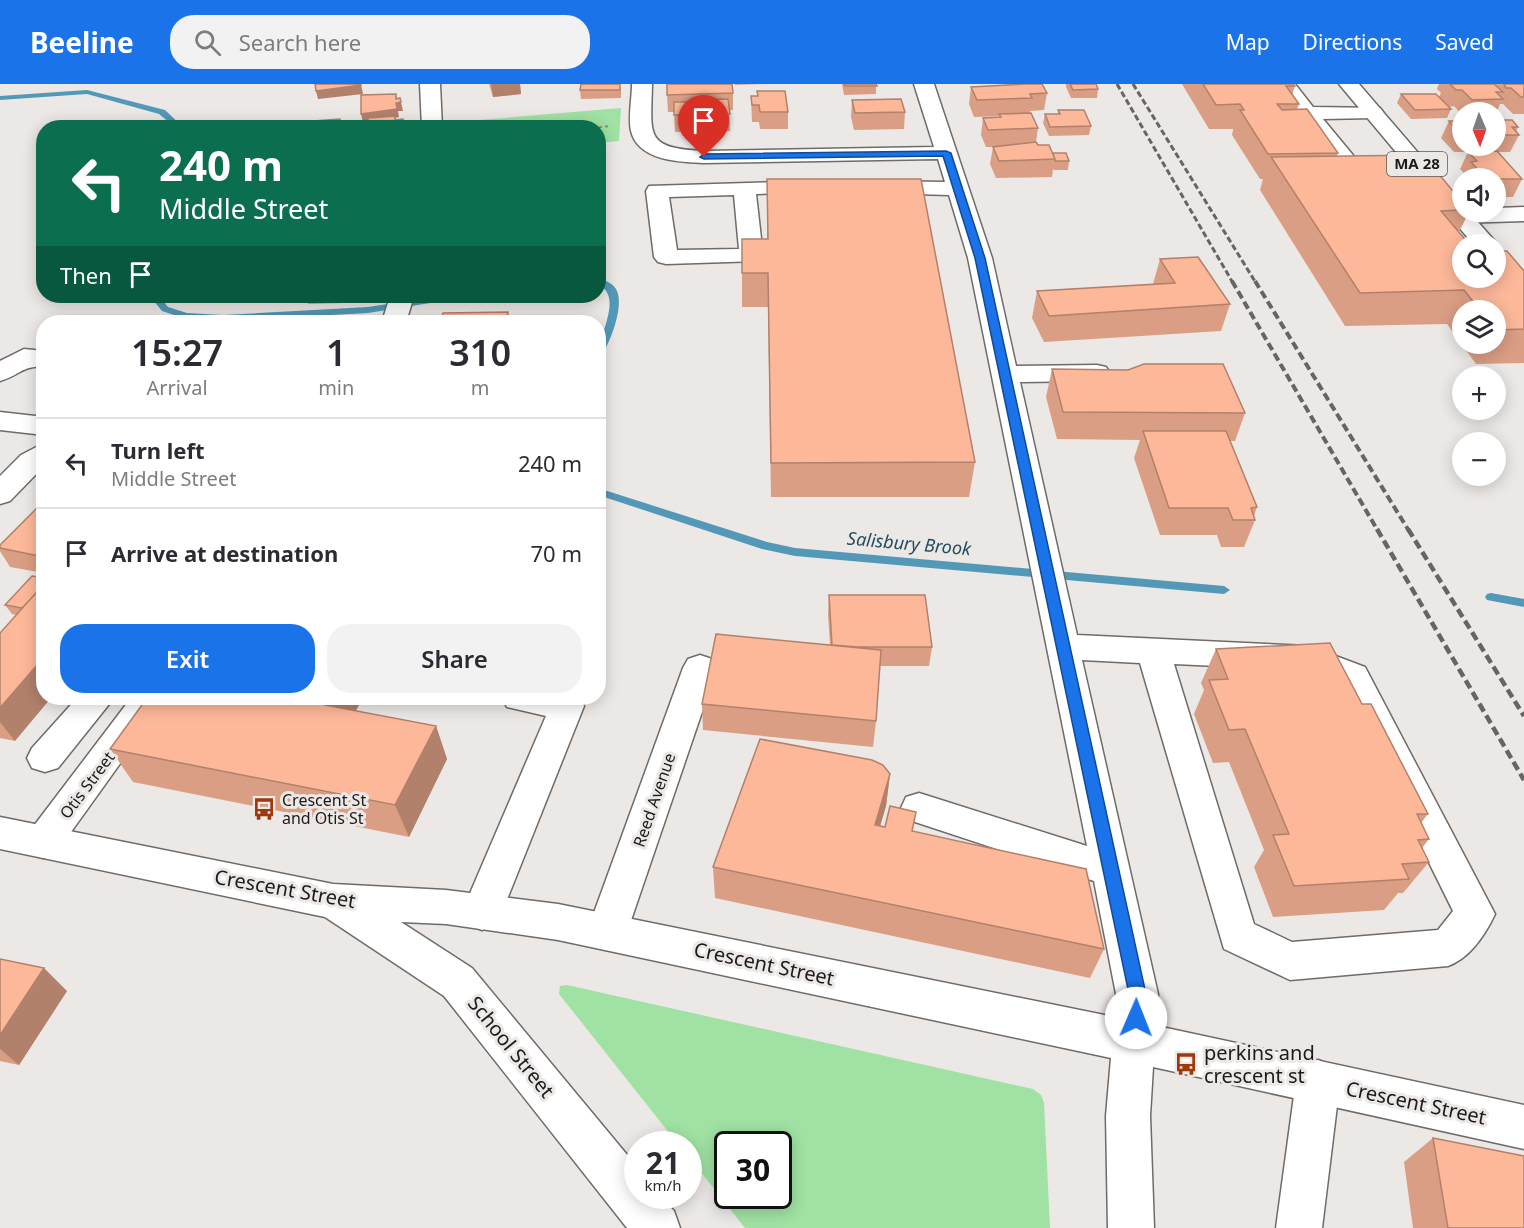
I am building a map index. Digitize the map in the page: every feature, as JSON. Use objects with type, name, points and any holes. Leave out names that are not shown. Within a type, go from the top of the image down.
[{"type":"street","points":[[430,84],[432,120]]},
{"type":"street","points":[[642,84],[641,131],[646,142],[661,151],[698,157],[946,153]]},
{"type":"street","points":[[924,84],[960,189],[980,258],[1137,994],[1128,1116],[1131,1228]]},
{"type":"street","name":"MA 28","points":[[1349,84],[1452,206]]},
{"type":"street","points":[[1287,87],[1351,167],[1419,166]]},
{"type":"street","points":[[1308,113],[1373,112]]},
{"type":"street","points":[[744,188],[752,256],[684,259],[666,257],[657,191],[744,188],[838,187]]},
{"type":"street","points":[[861,187],[960,189]]},
{"type":"street","points":[[1506,215],[1524,214]]},
{"type":"street","name":"MA 28","points":[[1465,222],[1476,234]]},
{"type":"street","points":[[0,373],[24,357],[36,358]]},
{"type":"street","points":[[1006,374],[1120,373]]},
{"type":"street","points":[[0,421],[36,425]]},
{"type":"street","points":[[0,494],[36,458]]},
{"type":"street","points":[[1063,647],[1153,651],[1309,658],[1353,676],[1475,914],[1448,948],[1290,961],[1238,936],[1153,651]]},
{"type":"street","name":"Reed Avenue","points":[[608,932],[700,669]]},
{"type":"street","points":[[45,758],[91,705]]},
{"type":"street","points":[[127,705],[144,707]]},
{"type":"street","points":[[482,912],[567,706],[561,705]]},
{"type":"street","name":"Otis Street","points":[[43,842],[144,707]]},
{"type":"street","points":[[919,808],[1111,870]]},
{"type":"street","name":"Crescent Street","points":[[0,833],[333,901],[482,912],[608,932],[1134,1041],[1524,1126]]},
{"type":"street","name":"School Street","points":[[333,901],[458,982],[654,1227]]},
{"type":"street","points":[[1299,1228],[1318,1081]]},
{"type":"green space","points":[[621,108],[619,141],[606,142],[606,120],[480,120]]},
{"type":"green space","points":[[567,985],[1033,1089],[1041,1095],[1044,1103],[1050,1228],[745,1228],[730,1209],[792,1209],[792,1131],[714,1131],[714,1189],[702,1173],[702,1131],[668,1131],[559,994],[560,986]]},
{"type":"building","points":[[315,84],[361,84],[361,85],[316,91]]},
{"type":"building","points":[[581,84],[620,84],[620,90],[580,90]]},
{"type":"building","points":[[667,84],[732,84],[733,93],[667,95]]},
{"type":"building","points":[[844,84],[876,84],[877,86],[845,86]]},
{"type":"building","points":[[1042,84],[1047,93],[1030,94],[1032,98],[977,100],[971,87]]},
{"type":"building","points":[[1070,84],[1096,84],[1098,89],[1073,90]]},
{"type":"building","points":[[1203,84],[1293,84],[1295,86],[1286,86],[1299,104],[1277,104],[1282,110],[1307,109],[1338,153],[1268,154],[1240,110],[1244,110],[1240,104],[1216,105]]},
{"type":"building","points":[[1450,84],[1494,84],[1503,92],[1496,92],[1503,99],[1472,100],[1462,90],[1456,90]]},
{"type":"building","points":[[1504,84],[1524,84],[1524,97],[1511,88],[1506,88]]},
{"type":"building","points":[[757,91],[785,91],[788,112],[760,112],[759,105],[752,105],[751,96],[758,96]]},
{"type":"building","points":[[396,94],[396,99],[400,98],[401,102],[396,103],[397,109],[361,114],[361,95]]},
{"type":"building","points":[[1401,94],[1436,94],[1451,109],[1415,110]]},
{"type":"building","points":[[728,99],[730,114],[674,115],[674,102]]},
{"type":"building","points":[[901,99],[905,112],[855,113],[852,100]]},
{"type":"building","points":[[1058,110],[1084,110],[1091,126],[1050,127],[1045,114],[1060,114]]},
{"type":"building","points":[[1031,113],[1038,128],[988,130],[983,118],[1001,117],[999,114]]},
{"type":"building","points":[[395,116],[395,120],[368,120],[368,118]]},
{"type":"building","points":[[1506,120],[1512,120],[1518,127],[1512,127],[1519,135],[1506,135]]},
{"type":"building","points":[[1036,142],[1038,145],[1049,145],[1055,159],[999,161],[993,147]]},
{"type":"building","points":[[1053,153],[1066,153],[1069,161],[1055,161]]},
{"type":"building","points":[[1423,155],[1452,190],[1452,210],[1441,211],[1461,234],[1452,234],[1452,288],[1506,288],[1507,251],[1524,271],[1524,329],[1506,330],[1506,300],[1472,300],[1464,290],[1360,293],[1271,157]]},
{"type":"building","points":[[1472,156],[1501,156],[1522,179],[1506,179],[1506,168],[1476,168],[1471,162],[1477,161]]},
{"type":"building","points":[[767,179],[921,179],[975,462],[771,463],[768,273],[742,273],[742,239],[768,239]]},
{"type":"building","points":[[1198,257],[1230,304],[1049,316],[1037,291],[1175,283],[1160,259]]},
{"type":"building","points":[[508,312],[507,315],[442,315],[443,313]]},
{"type":"building","points":[[1144,364],[1223,364],[1245,413],[1063,412],[1052,369],[1128,370]]},
{"type":"building","points":[[1143,431],[1226,431],[1257,507],[1251,508],[1255,520],[1233,520],[1228,508],[1169,508]]},
{"type":"building","points":[[36,509],[36,555],[0,548],[0,545]]},
{"type":"building","points":[[32,576],[36,577],[36,593],[22,608],[5,605]]},
{"type":"building","points":[[36,593],[36,666],[0,708],[0,633]]},
{"type":"building","points":[[829,595],[925,595],[932,647],[832,645]]},
{"type":"building","points":[[716,634],[881,650],[876,721],[702,704]]},
{"type":"building","points":[[1330,643],[1362,704],[1371,704],[1428,814],[1417,814],[1429,839],[1418,840],[1429,862],[1402,864],[1409,879],[1294,886],[1273,835],[1289,834],[1245,729],[1229,730],[1209,680],[1228,679],[1216,649]]},
{"type":"building","points":[[142,705],[325,705],[436,726],[395,805],[110,749]]},
{"type":"building","points":[[760,739],[872,760],[883,765],[890,774],[875,825],[885,827],[890,806],[916,812],[912,831],[1086,869],[1104,949],[713,867]]},
{"type":"building","points":[[0,959],[44,968],[0,1035]]},
{"type":"building","points":[[1433,1138],[1524,1156],[1524,1228],[1448,1228]]},
{"type":"waterway","name":"Salisbury Brook","points":[[0,98],[87,92],[162,112],[172,120]]},
{"type":"waterway","name":"Salisbury Brook","points":[[606,284],[613,291],[614,296],[606,336]]},
{"type":"waterway","name":"Salisbury Brook","points":[[160,303],[165,309],[183,315]]},
{"type":"waterway","name":"Salisbury Brook","points":[[277,315],[368,310],[412,303]]},
{"type":"waterway","name":"Salisbury Brook","points":[[606,494],[766,546],[795,552],[1224,590]]},
{"type":"waterway","name":"Salisbury Brook","points":[[1491,597],[1524,603]]},
{"type":"railway","points":[[1117,84],[1233,283]]},
{"type":"railway","points":[[1133,84],[1256,283]]},
{"type":"railway","points":[[1232,281],[1378,531]]},
{"type":"railway","points":[[1255,281],[1409,531]]},
{"type":"railway","points":[[1377,529],[1524,780]]},
{"type":"railway","points":[[1408,529],[1524,716]]},
{"type":"place","name":"Crescent St and Otis St","points":[[264,809]]},
{"type":"place","name":"perkins and crescent st","points":[[1186,1064]]},
{"type":"route","points":[[704,157],[946,153],[960,189],[980,258],[1006,374],[1137,994],[1136,1018]]}]
